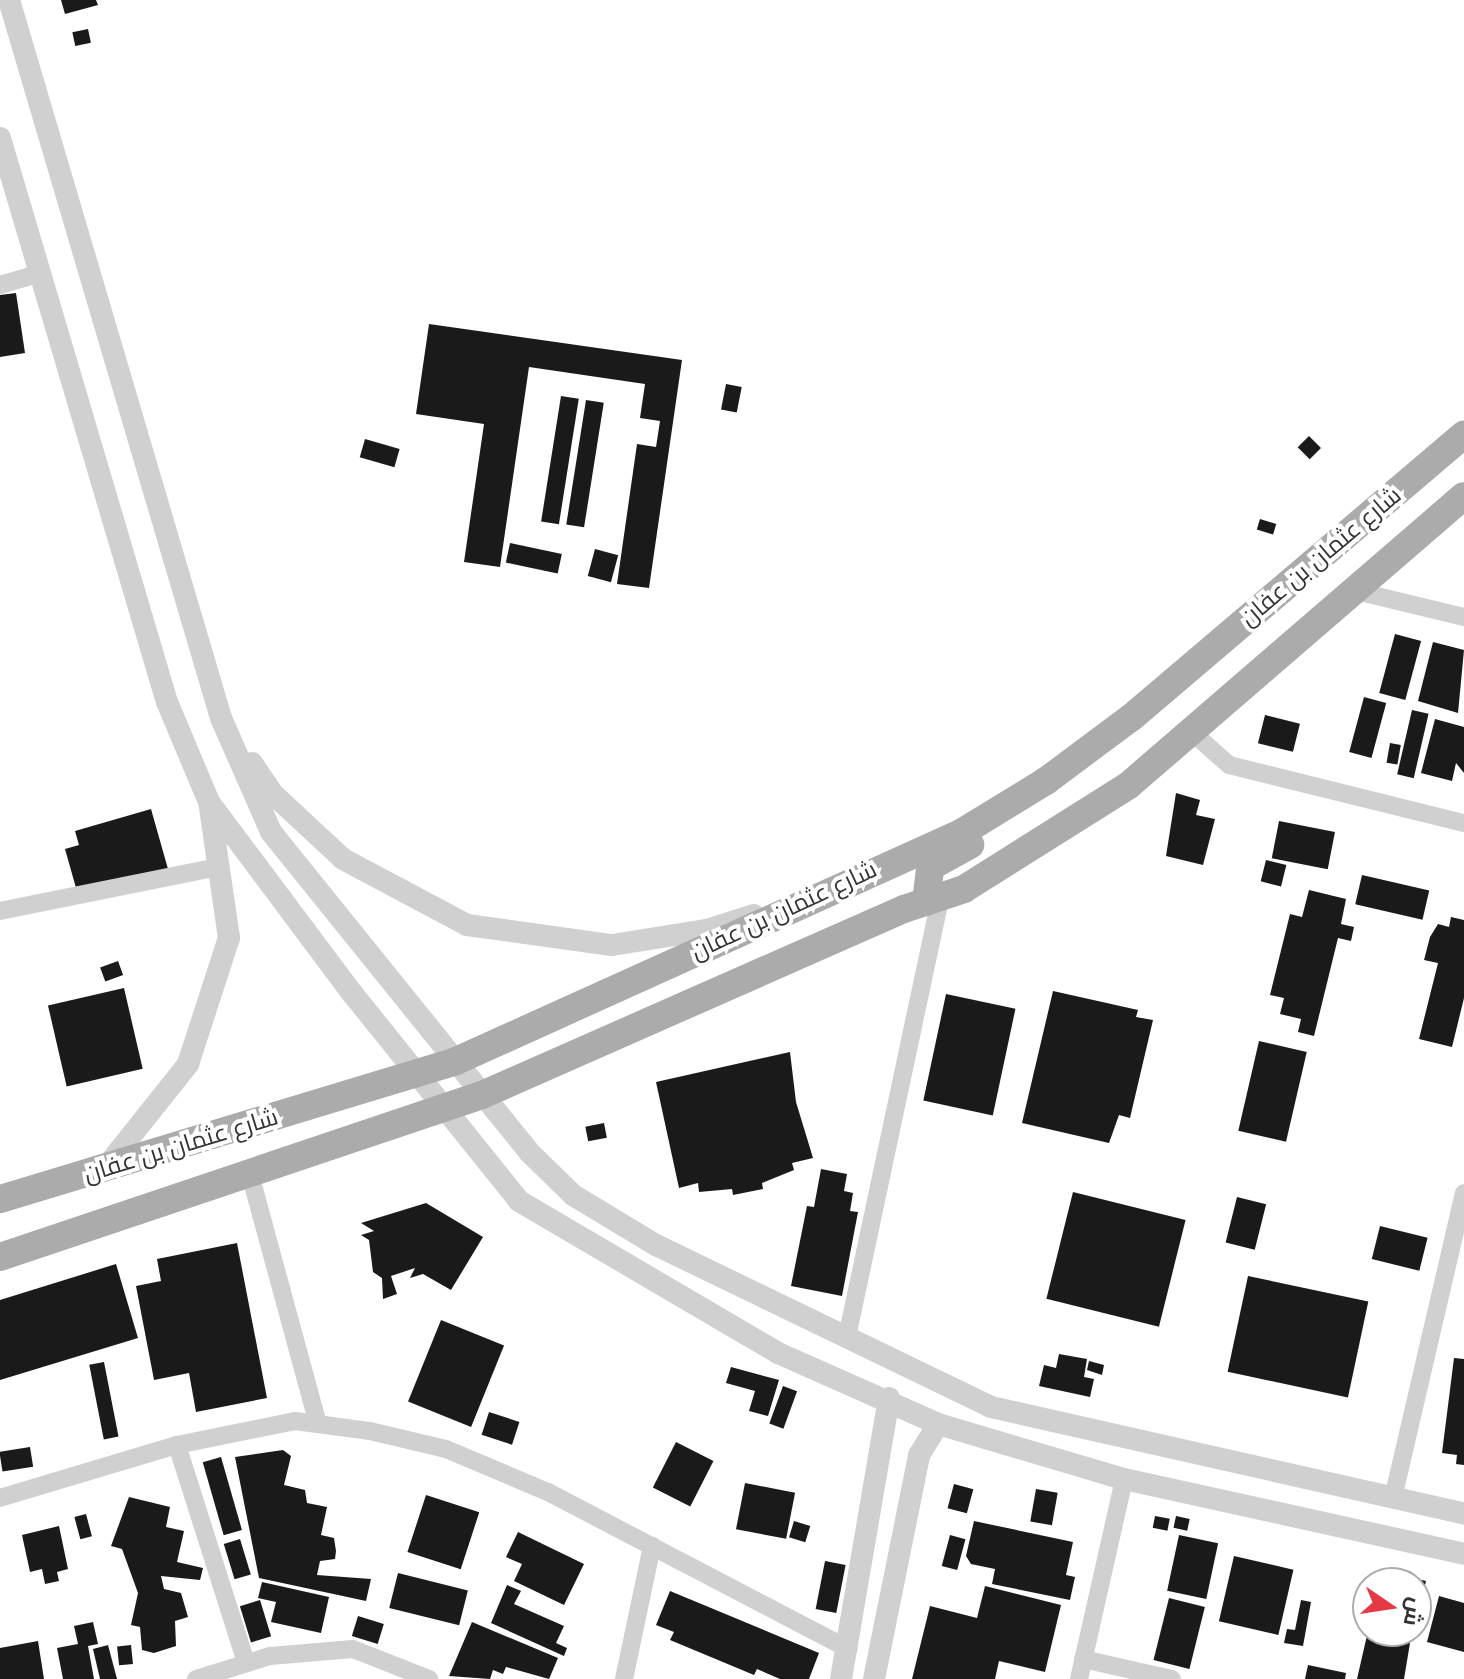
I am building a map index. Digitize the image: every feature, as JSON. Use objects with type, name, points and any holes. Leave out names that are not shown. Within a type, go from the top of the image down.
[{"type":"main road","name":"شارع عثمان بن عفان","points":[[0,1199],[103,1171],[456,1061],[961,833],[1100,741],[1464,434]]},
{"type":"main road","name":"شارع عثمان بن عفان","points":[[0,1257],[250,1174],[445,1104],[482,1095],[934,899],[1052,838],[1193,733],[1464,496]]},
{"type":"main road","points":[[934,899],[930,867],[1049,800],[1100,741]]},
{"type":"street","points":[[9,0],[221,718],[271,832],[482,1095],[573,1195],[656,1245],[991,1407],[1464,1514]]},
{"type":"street","points":[[0,138],[167,702],[209,802],[229,938],[188,1064],[103,1171]]},
{"type":"street","points":[[0,285],[41,273]]},
{"type":"street","points":[[1356,591],[1464,617]]},
{"type":"street","points":[[221,718],[272,793],[343,859],[467,925],[612,945],[707,930],[842,885]]},
{"type":"street","points":[[1193,733],[1229,765],[1464,823]]},
{"type":"street","points":[[209,802],[519,1201],[559,1228],[778,1353],[889,1398],[938,1424],[1124,1479],[1464,1554]]},
{"type":"street","points":[[0,911],[219,867]]},
{"type":"street","points":[[847,1337],[934,899]]},
{"type":"street","points":[[250,1174],[318,1424]]},
{"type":"street","points":[[1393,1498],[1464,1193]]},
{"type":"street","points":[[841,1679],[889,1398]]},
{"type":"street","points":[[0,1498],[177,1445],[295,1421],[318,1424],[446,1449],[652,1546],[848,1649]]},
{"type":"street","points":[[874,1679],[919,1455],[938,1424]]},
{"type":"street","points":[[177,1445],[246,1663]]},
{"type":"street","points":[[1079,1679],[1124,1479]]},
{"type":"street","points":[[624,1679],[652,1546]]},
{"type":"street","points":[[196,1679],[246,1663],[353,1649],[429,1679]]},
{"type":"street","points":[[1083,1659],[1172,1679]]},
{"type":"building","points":[[61,0],[96,0],[98,5],[65,14]]},
{"type":"building","points":[[88,29],[91,43],[75,46],[72,32]]},
{"type":"building","points":[[16,293],[25,353],[0,357],[0,295]]},
{"type":"building","points":[[429,324],[682,360],[649,588],[617,584],[637,444],[656,447],[660,421],[640,418],[645,384],[529,367],[500,567],[464,562],[484,424],[416,414]]},
{"type":"building","points":[[726,384],[742,387],[737,413],[721,410]]},
{"type":"building","points":[[561,396],[579,399],[559,524],[541,521]]},
{"type":"building","points":[[586,400],[604,403],[584,527],[566,524]]},
{"type":"building","points":[[1309,436],[1321,448],[1310,459],[1298,447]]},
{"type":"building","points":[[365,439],[400,449],[394,467],[360,457]]},
{"type":"building","points":[[1260,519],[1276,524],[1273,534],[1257,530]]},
{"type":"building","points":[[510,543],[562,554],[558,574],[506,563]]},
{"type":"building","points":[[595,549],[618,555],[611,582],[588,576]]},
{"type":"building","points":[[1395,634],[1421,641],[1405,700],[1379,693]]},
{"type":"building","points":[[1433,642],[1464,650],[1458,713],[1418,701]]},
{"type":"building","points":[[1364,697],[1386,703],[1371,758],[1349,752]]},
{"type":"building","points":[[1412,710],[1429,714],[1414,778],[1397,774]]},
{"type":"building","points":[[1265,715],[1300,724],[1293,752],[1258,743]]},
{"type":"building","points":[[1435,719],[1464,727],[1464,773],[1456,763],[1452,781],[1421,773]]},
{"type":"building","points":[[1390,743],[1401,745],[1397,765],[1387,763]]},
{"type":"building","points":[[1176,793],[1200,800],[1196,815],[1215,819],[1203,865],[1166,856]]},
{"type":"building","points":[[151,809],[168,869],[78,895],[65,849],[79,845],[75,831]]},
{"type":"building","points":[[1279,821],[1335,832],[1328,869],[1272,858]]},
{"type":"building","points":[[1266,860],[1286,865],[1281,886],[1261,881]]},
{"type":"building","points":[[1362,875],[1429,891],[1422,920],[1355,904]]},
{"type":"building","points":[[1309,890],[1346,899],[1341,924],[1354,927],[1351,941],[1338,938],[1314,1036],[1298,1032],[1301,1019],[1280,1014],[1284,998],[1270,995],[1290,914],[1302,917]]},
{"type":"building","points":[[1451,917],[1464,920],[1464,998],[1452,1047],[1419,1039],[1438,963],[1424,960],[1430,937],[1438,924],[1449,927]]},
{"type":"building","points":[[118,961],[123,975],[105,982],[100,967]]},
{"type":"building","points":[[124,988],[143,1069],[67,1086],[48,1006]]},
{"type":"building","points":[[1053,991],[1138,1010],[1136,1017],[1153,1020],[1130,1118],[1119,1115],[1109,1143],[1022,1123]]},
{"type":"building","points":[[946,994],[1015,1009],[993,1115],[923,1101]]},
{"type":"building","points":[[1259,1041],[1307,1052],[1286,1142],[1238,1131]]},
{"type":"building","points":[[790,1052],[796,1102],[813,1158],[792,1163],[794,1170],[762,1183],[763,1189],[733,1195],[732,1189],[699,1192],[698,1183],[679,1188],[656,1082]]},
{"type":"building","points":[[604,1123],[607,1138],[588,1141],[585,1127]]},
{"type":"building","points":[[821,1169],[847,1174],[844,1191],[853,1193],[850,1211],[858,1212],[842,1296],[791,1286],[807,1206],[814,1207]]},
{"type":"building","points":[[1073,1192],[1186,1220],[1159,1327],[1046,1299]]},
{"type":"building","points":[[1237,1197],[1266,1204],[1255,1250],[1226,1243]]},
{"type":"building","points":[[426,1203],[483,1237],[451,1290],[423,1274],[410,1278],[415,1268],[391,1276],[397,1294],[383,1299],[382,1278],[373,1272],[369,1240],[361,1235],[374,1231],[361,1223]]},
{"type":"building","points":[[1380,1226],[1428,1238],[1419,1271],[1372,1259]]},
{"type":"building","points":[[237,1243],[267,1398],[196,1412],[189,1373],[154,1380],[136,1286],[161,1281],[157,1259]]},
{"type":"building","points":[[116,1264],[138,1338],[0,1380],[0,1300]]},
{"type":"building","points":[[1248,1276],[1368,1302],[1348,1397],[1228,1372]]},
{"type":"building","points":[[441,1320],[504,1345],[471,1427],[408,1402]]},
{"type":"building","points":[[1059,1354],[1087,1359],[1084,1377],[1094,1379],[1090,1397],[1039,1386],[1044,1365],[1056,1368]]},
{"type":"building","points":[[1454,1358],[1464,1359],[1464,1465],[1456,1464],[1457,1455],[1442,1453]]},
{"type":"building","points":[[1089,1361],[1104,1365],[1102,1375],[1087,1370]]},
{"type":"building","points":[[104,1362],[119,1437],[104,1439],[89,1365]]},
{"type":"building","points":[[731,1367],[779,1380],[768,1416],[749,1411],[755,1391],[726,1383]]},
{"type":"building","points":[[783,1386],[797,1391],[783,1429],[769,1424]]},
{"type":"building","points":[[489,1412],[519,1422],[512,1445],[482,1435]]},
{"type":"building","points":[[676,1442],[713,1461],[690,1507],[653,1487]]},
{"type":"building","points":[[30,1447],[33,1467],[3,1472],[0,1452]]},
{"type":"building","points":[[283,1450],[291,1456],[284,1485],[305,1490],[307,1503],[327,1507],[321,1535],[334,1538],[335,1559],[320,1561],[317,1575],[371,1579],[366,1601],[259,1578],[235,1457]]},
{"type":"building","points":[[221,1457],[242,1530],[224,1535],[203,1462]]},
{"type":"building","points":[[745,1483],[795,1493],[786,1539],[736,1529]]},
{"type":"building","points":[[954,1484],[973,1489],[967,1513],[948,1508]]},
{"type":"building","points":[[1036,1489],[1058,1493],[1052,1525],[1030,1521]]},
{"type":"building","points":[[426,1495],[479,1512],[461,1569],[407,1552]]},
{"type":"building","points":[[129,1497],[170,1507],[166,1527],[184,1531],[177,1562],[203,1568],[200,1580],[161,1576],[164,1589],[181,1593],[188,1617],[175,1621],[176,1646],[154,1653],[142,1650],[140,1627],[131,1625],[138,1593],[122,1549],[111,1546]]},
{"type":"building","points":[[86,1514],[92,1536],[80,1539],[74,1517]]},
{"type":"building","points":[[1155,1516],[1170,1519],[1167,1531],[1153,1528]]},
{"type":"building","points":[[1176,1516],[1190,1519],[1187,1531],[1174,1528]]},
{"type":"building","points":[[794,1521],[810,1526],[805,1542],[789,1537]]},
{"type":"building","points":[[974,1521],[1073,1542],[1066,1575],[1075,1577],[1070,1600],[992,1584],[995,1569],[971,1564],[966,1556]]},
{"type":"building","points":[[59,1526],[68,1569],[57,1572],[59,1581],[45,1584],[42,1569],[30,1572],[22,1535]]},
{"type":"building","points":[[518,1532],[584,1564],[564,1605],[514,1581],[522,1564],[506,1557]]},
{"type":"building","points":[[950,1535],[965,1539],[957,1570],[942,1566]]},
{"type":"building","points":[[1179,1535],[1218,1543],[1206,1599],[1167,1591]]},
{"type":"building","points":[[240,1539],[251,1574],[235,1579],[224,1544]]},
{"type":"building","points":[[1234,1556],[1293,1570],[1278,1635],[1219,1621]]},
{"type":"building","points":[[825,1561],[846,1565],[836,1613],[816,1609]]},
{"type":"building","points":[[398,1573],[468,1590],[459,1625],[389,1608]]},
{"type":"building","points":[[262,1582],[329,1597],[321,1633],[271,1622],[276,1602],[258,1598]]},
{"type":"building","points":[[507,1585],[521,1591],[514,1604],[564,1626],[556,1643],[567,1648],[564,1656],[491,1623]]},
{"type":"building","points":[[985,1586],[1061,1605],[1045,1672],[999,1661],[995,1679],[912,1679],[930,1606],[977,1618]]},
{"type":"building","points":[[670,1591],[819,1653],[809,1679],[780,1679],[757,1669],[754,1675],[670,1640],[674,1632],[656,1625]]},
{"type":"building","points":[[1439,1596],[1464,1603],[1464,1652],[1432,1643],[1432,1623]]},
{"type":"building","points":[[1169,1598],[1205,1607],[1189,1669],[1154,1660]]},
{"type":"building","points":[[260,1600],[271,1636],[251,1642],[240,1606]]},
{"type":"building","points":[[1301,1600],[1311,1602],[1303,1646],[1284,1643],[1287,1629],[1295,1630]]},
{"type":"building","points":[[358,1616],[384,1624],[378,1644],[352,1636]]},
{"type":"building","points":[[93,1622],[98,1644],[88,1646],[94,1679],[63,1679],[57,1648],[78,1644],[74,1626]]},
{"type":"building","points":[[472,1622],[558,1658],[549,1679],[506,1667],[503,1674],[493,1670],[490,1679],[449,1676]]},
{"type":"building","points":[[38,1641],[44,1679],[0,1679],[0,1648]]},
{"type":"building","points":[[108,1645],[117,1679],[100,1679],[93,1649]]},
{"type":"building","points":[[131,1645],[133,1664],[119,1665],[117,1646]]},
{"type":"building","points":[[1364,1647],[1409,1647],[1404,1679],[1357,1679]]},
{"type":"building","points":[[1308,1665],[1346,1673],[1345,1679],[1305,1679]]}]
